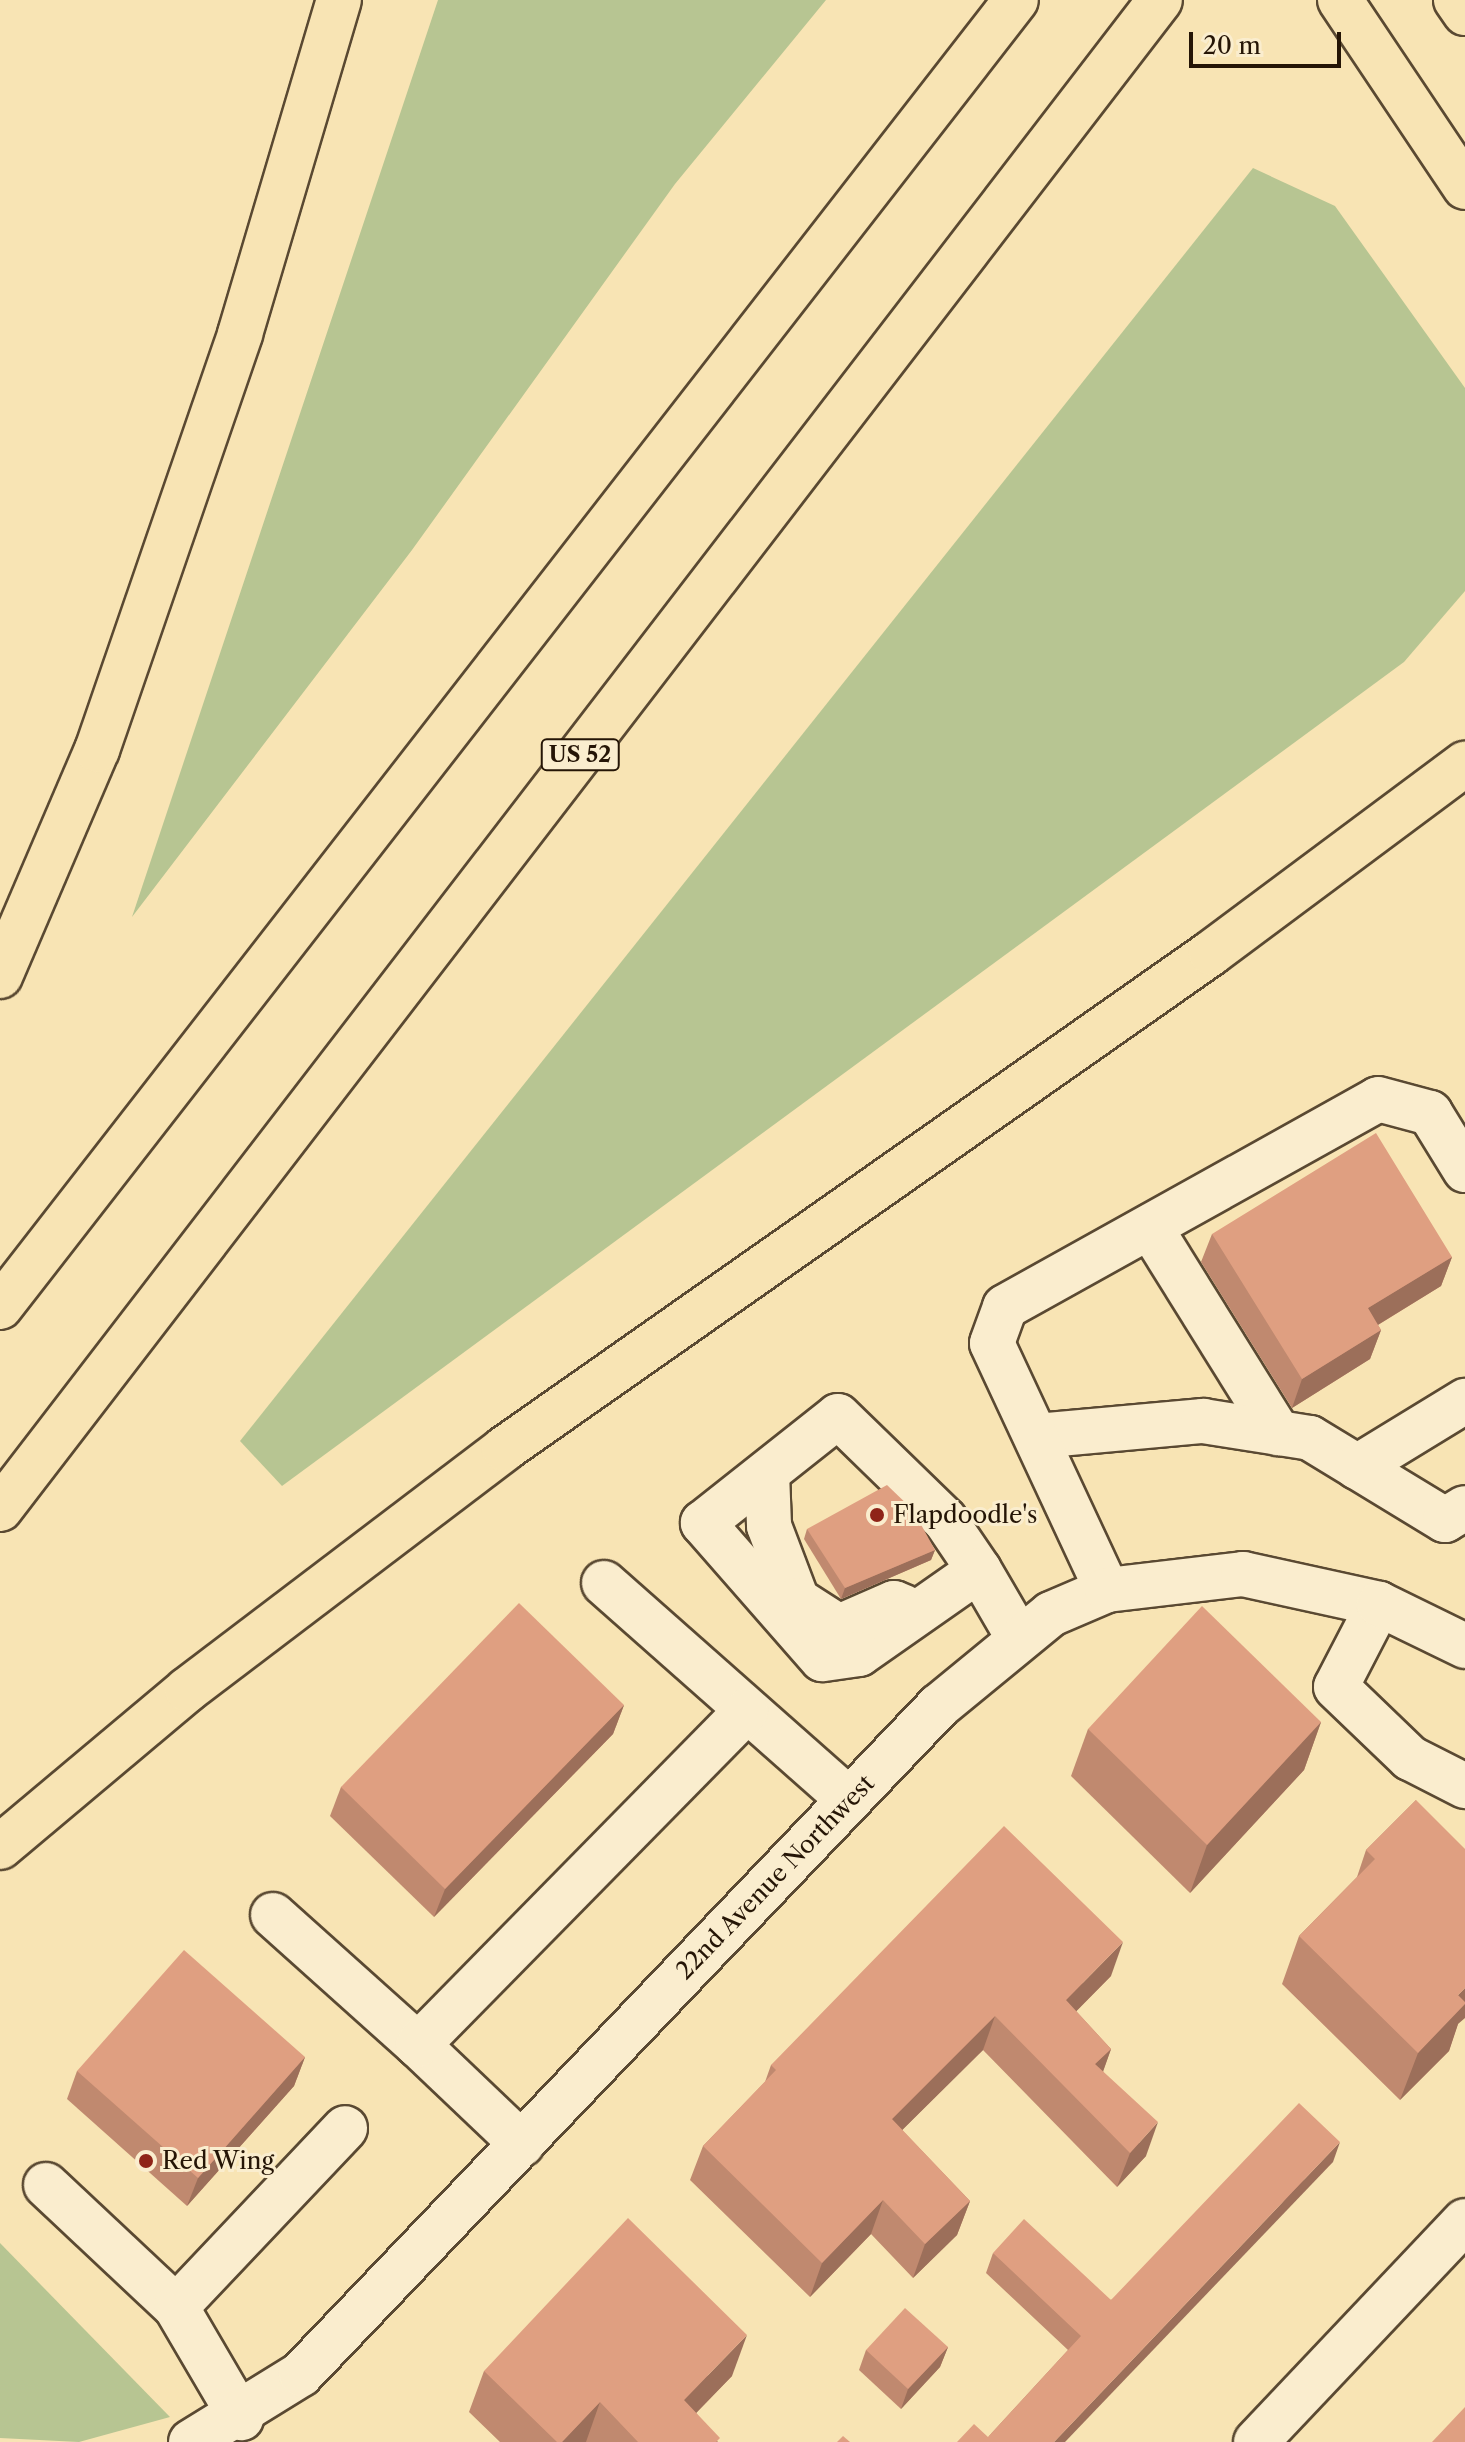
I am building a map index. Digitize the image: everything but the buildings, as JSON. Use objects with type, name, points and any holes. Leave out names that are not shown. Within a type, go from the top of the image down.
[{"type":"main road","points":[[0,976],[97,750],[240,334],[339,0]]},
{"type":"main road","points":[[0,1307],[1016,0]]},
{"type":"main road","name":"US 52","points":[[0,1509],[1160,0]]},
{"type":"main road","points":[[1340,0],[1465,187]]},
{"type":"main road","points":[[1456,0],[1465,13]]},
{"type":"main road","points":[[0,1847],[187,1690],[504,1449],[1211,953],[1465,764]]},
{"type":"street","points":[[1107,1590],[992,1343],[1005,1307],[1378,1099],[1430,1113],[1465,1170]]},
{"type":"street","points":[[1150,1227],[1278,1433]]},
{"type":"street","points":[[1357,1467],[1465,1401]]},
{"type":"street","points":[[979,1570],[859,1654],[822,1659],[703,1523],[838,1416],[945,1520],[979,1570],[1018,1637]]},
{"type":"street","points":[[1037,1436],[1203,1421],[1310,1438],[1445,1520],[1465,1508]]},
{"type":"street","points":[[767,1473],[769,1526],[797,1600],[839,1627],[894,1603],[918,1612]]},
{"type":"street","name":"22nd Avenue Northwest","points":[[191,2442],[241,2418],[344,2332],[849,1800],[1018,1637],[1107,1590],[1243,1574],[1379,1604],[1465,1646]]},
{"type":"street","points":[[604,1583],[849,1800]]},
{"type":"street","points":[[1379,1604],[1336,1687],[1410,1758],[1465,1786]]},
{"type":"street","points":[[418,2045],[746,1711]]},
{"type":"street","points":[[273,1915],[418,2045],[522,2144]]},
{"type":"street","points":[[176,2307],[345,2128]]},
{"type":"street","points":[[46,2185],[176,2307],[241,2418]]},
{"type":"street","points":[[1256,2442],[1465,2221]]},
{"type":"green space","points":[[438,0],[826,0],[675,184],[412,550],[132,917]]},
{"type":"green space","points":[[1253,168],[1335,206],[1465,388],[1465,591],[1404,662],[282,1486],[240,1441]]},
{"type":"green space","points":[[0,2243],[170,2417],[79,2442],[0,2438]]},
{"type":"place","name":"Flapdoodle's","points":[[877,1515]]},
{"type":"place","name":"Red Wing","points":[[146,2161]]}]
